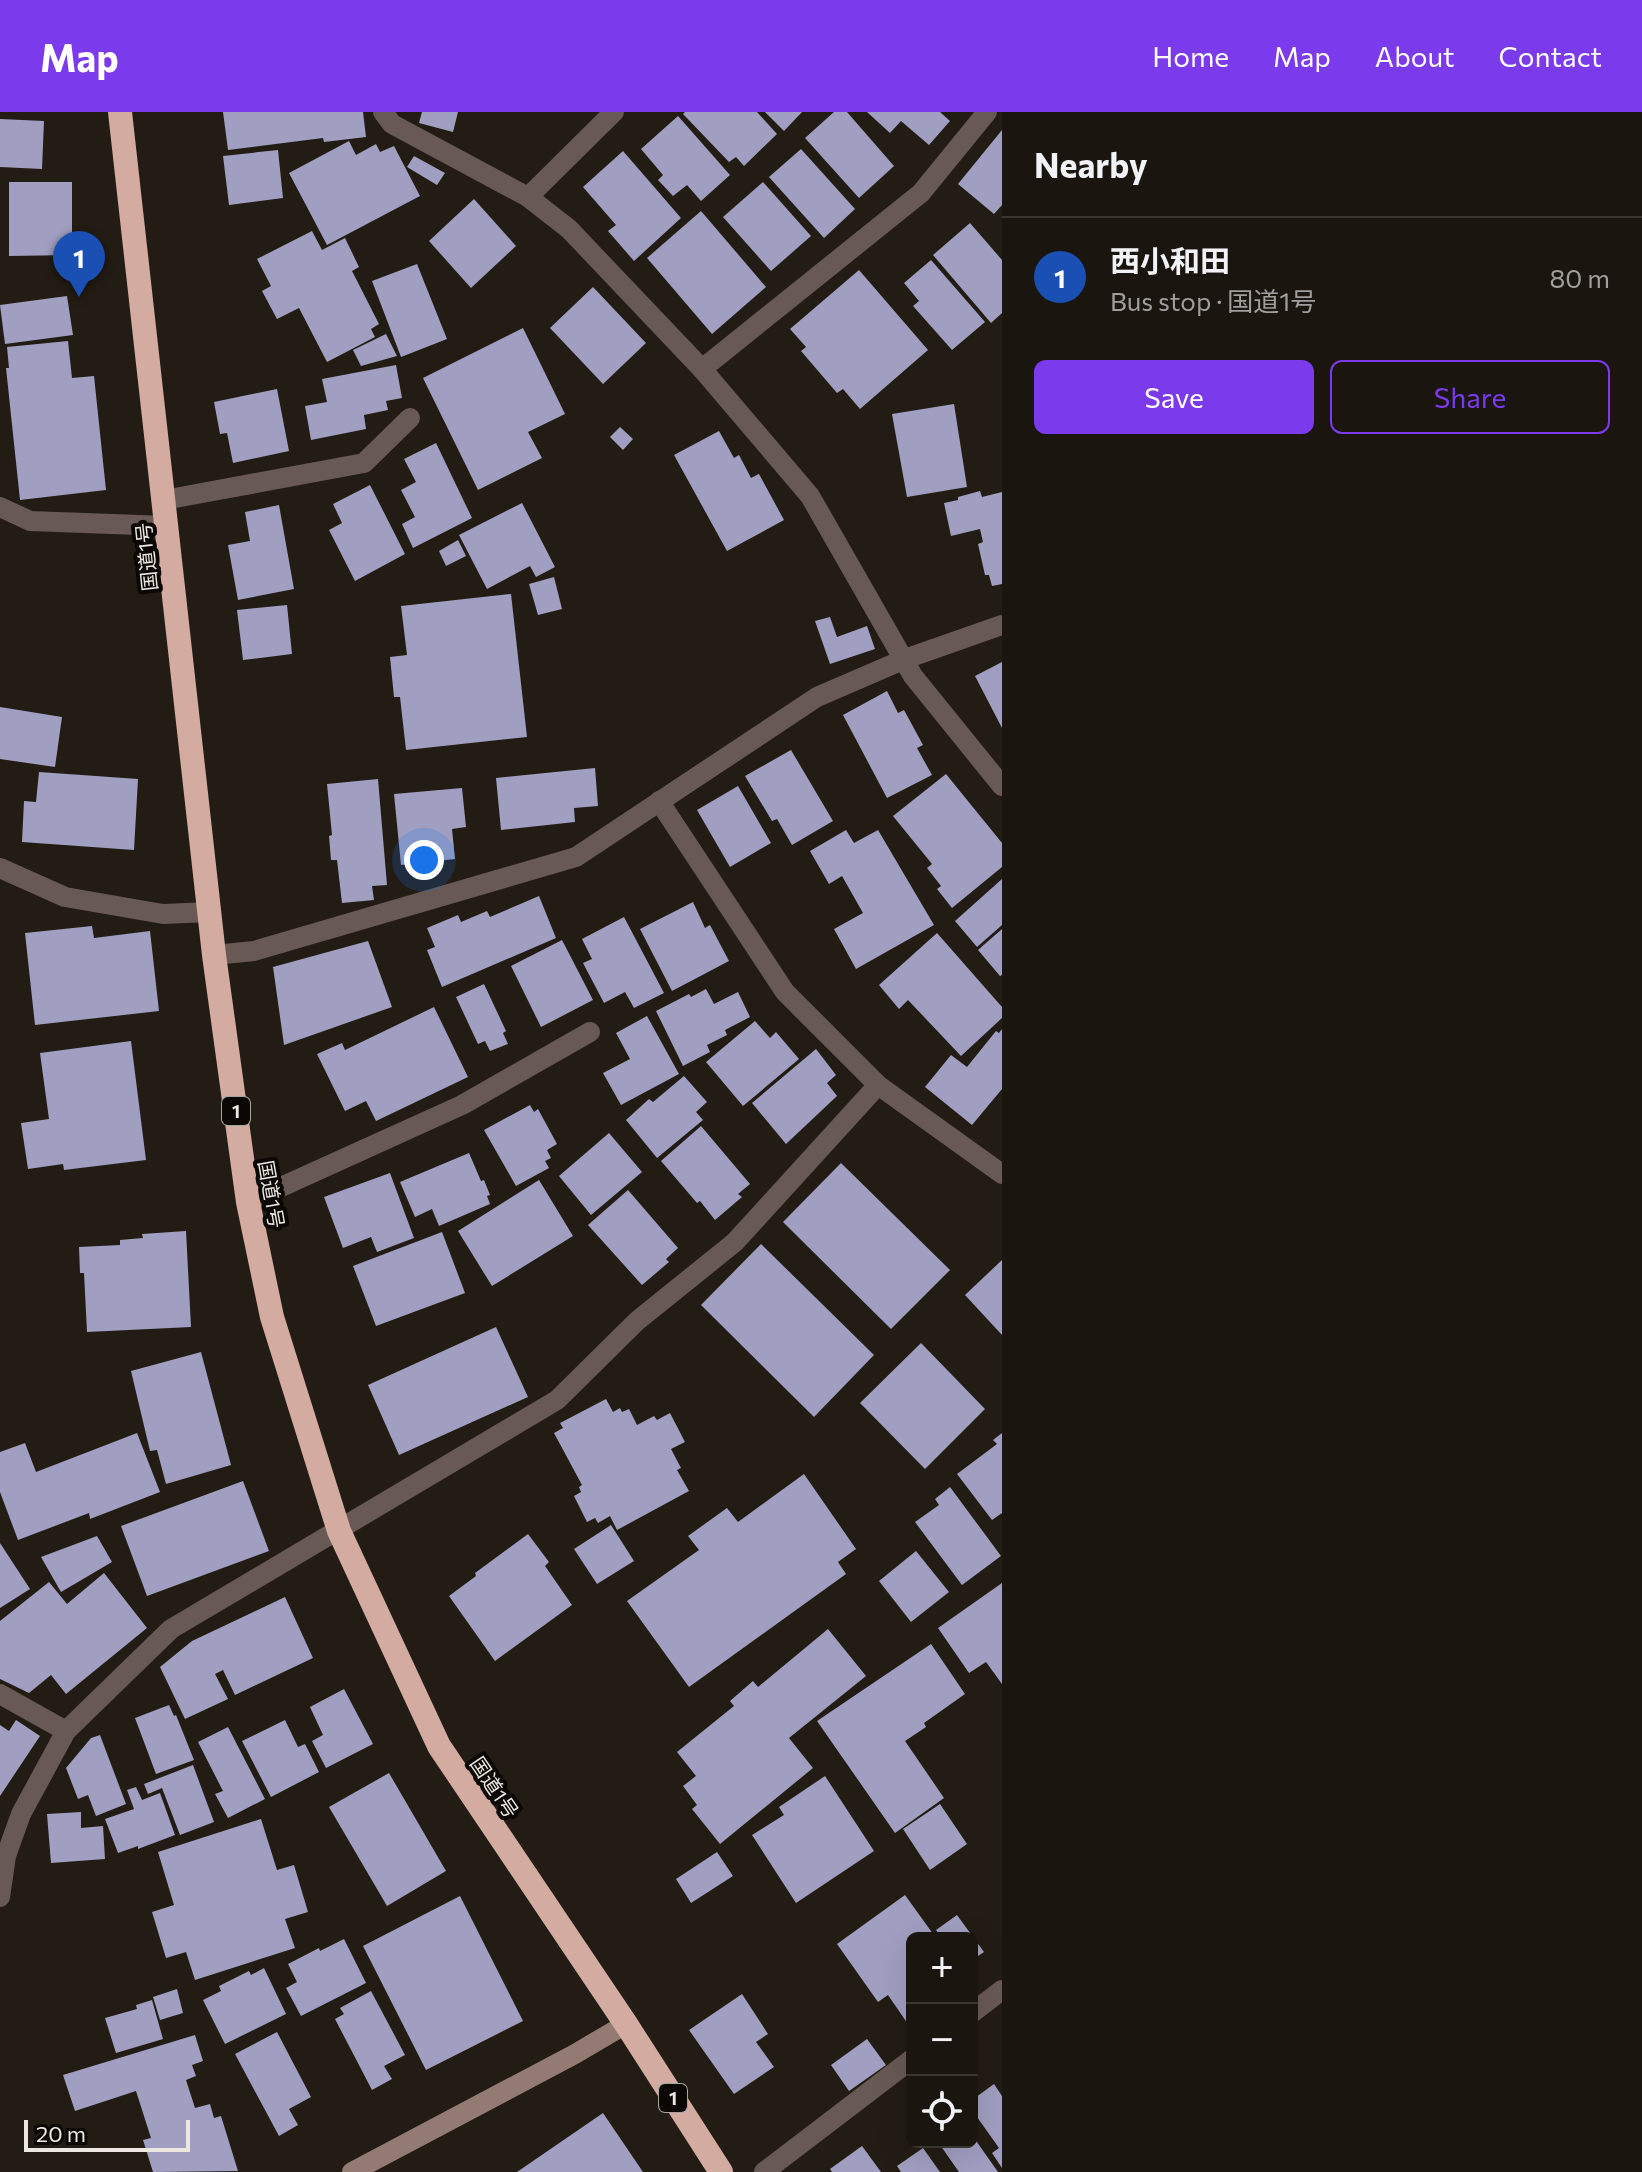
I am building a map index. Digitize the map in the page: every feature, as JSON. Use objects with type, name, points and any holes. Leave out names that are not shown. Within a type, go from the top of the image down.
[{"type":"highway","name":"国道1号","points":[[120,112],[214,955],[248,1202],[272,1317],[339,1531],[439,1746],[626,2024],[721,2172]]},
{"type":"street","points":[[383,112],[392,124],[528,197],[569,229],[702,369],[810,496],[913,676],[1002,786]]},
{"type":"street","points":[[528,197],[614,112]]},
{"type":"street","points":[[702,369],[921,193],[987,112]]},
{"type":"street","points":[[164,500],[364,463],[410,418]]},
{"type":"street","points":[[0,507],[30,521],[167,526]]},
{"type":"street","points":[[214,955],[254,951],[576,857],[817,697],[905,659],[1002,625]]},
{"type":"street","points":[[659,801],[785,992],[878,1085],[1002,1174]]},
{"type":"street","points":[[0,868],[65,897],[163,914],[209,912]]},
{"type":"street","points":[[248,1202],[462,1105],[590,1032]]},
{"type":"street","points":[[0,1897],[6,1856],[21,1814],[66,1731],[171,1629],[557,1400],[637,1321],[735,1242],[878,1085]]},
{"type":"street","points":[[0,1694],[66,1731]]},
{"type":"street","points":[[978,2008],[1002,1990]]},
{"type":"street","points":[[352,2172],[626,2024]]},
{"type":"street","points":[[764,2172],[906,2064]]},
{"type":"building","points":[[223,112],[363,112],[366,137],[324,142],[323,138],[228,150]]},
{"type":"building","points":[[422,112],[458,112],[453,132],[419,123]]},
{"type":"building","points":[[757,112],[777,134],[744,166],[736,157],[729,162],[683,114]]},
{"type":"building","points":[[765,112],[802,112],[784,131]]},
{"type":"building","points":[[834,112],[847,112],[894,166],[859,198],[805,138]]},
{"type":"building","points":[[867,112],[940,112],[950,121],[929,145],[901,121],[890,133]]},
{"type":"building","points":[[678,116],[730,175],[701,201],[687,185],[673,196],[658,180],[663,175],[641,149]]},
{"type":"building","points":[[0,119],[44,121],[42,169],[0,167]]},
{"type":"building","points":[[1002,130],[1002,205],[994,214],[958,184]]},
{"type":"building","points":[[349,141],[356,155],[376,144],[380,152],[394,146],[420,196],[327,245],[289,173]]},
{"type":"building","points":[[801,149],[855,209],[824,238],[769,177]]},
{"type":"building","points":[[278,150],[283,198],[229,205],[223,156]]},
{"type":"building","points":[[623,151],[681,218],[634,261],[608,231],[616,225],[583,187]]},
{"type":"building","points":[[414,156],[445,173],[437,185],[407,167]]},
{"type":"building","points":[[9,182],[72,182],[72,255],[9,256]]},
{"type":"building","points":[[763,182],[811,236],[771,271],[723,217]]},
{"type":"building","points":[[474,199],[516,246],[471,288],[429,241]]},
{"type":"building","points":[[701,211],[766,287],[712,334],[647,258]]},
{"type":"building","points":[[970,223],[1002,260],[1002,313],[991,323],[933,255]]},
{"type":"building","points":[[312,231],[322,250],[345,238],[359,267],[352,271],[379,324],[371,329],[375,337],[327,362],[299,308],[277,319],[262,291],[271,286],[257,259]]},
{"type":"building","points":[[931,260],[985,322],[952,350],[913,306],[919,301],[904,283]]},
{"type":"building","points":[[417,264],[447,339],[401,357],[372,281]]},
{"type":"building","points":[[859,270],[928,350],[860,409],[843,389],[837,393],[801,351],[806,347],[790,329]]},
{"type":"building","points":[[593,287],[646,343],[603,384],[550,328]]},
{"type":"building","points":[[67,296],[73,335],[5,344],[0,305]]},
{"type":"building","points":[[523,328],[565,414],[528,432],[542,458],[478,490],[423,378]]},
{"type":"building","points":[[386,334],[397,356],[361,366],[353,350]]},
{"type":"building","points":[[68,341],[72,378],[94,376],[106,490],[20,500],[6,368],[9,368],[7,347]]},
{"type":"building","points":[[396,365],[402,398],[386,401],[388,410],[364,415],[366,429],[311,440],[305,406],[327,402],[322,379]]},
{"type":"building","points":[[277,389],[289,451],[233,463],[227,433],[220,434],[214,402]]},
{"type":"building","points":[[954,404],[967,487],[907,497],[892,414]]},
{"type":"building","points":[[620,427],[633,439],[623,450],[610,437]]},
{"type":"building","points":[[719,431],[734,458],[739,455],[751,478],[759,474],[784,520],[727,551],[674,455]]},
{"type":"building","points":[[436,443],[472,518],[413,548],[402,524],[415,517],[401,490],[416,482],[404,459]]},
{"type":"building","points":[[370,485],[405,554],[355,581],[329,530],[342,523],[333,504]]},
{"type":"building","points":[[980,491],[982,497],[1002,492],[1002,584],[992,586],[989,575],[985,575],[978,544],[983,542],[980,529],[951,536],[944,503]]},
{"type":"building","points":[[522,503],[555,567],[536,577],[530,566],[487,589],[459,535]]},
{"type":"building","points":[[279,505],[294,589],[238,600],[228,545],[250,541],[245,512]]},
{"type":"building","points":[[458,540],[466,556],[446,566],[439,551]]},
{"type":"building","points":[[554,577],[562,609],[538,615],[529,584]]},
{"type":"building","points":[[511,594],[527,737],[406,750],[400,697],[394,697],[390,657],[407,655],[401,606]]},
{"type":"building","points":[[287,605],[292,654],[243,660],[237,610]]},
{"type":"building","points":[[830,617],[837,637],[867,626],[875,649],[830,664],[815,621]]},
{"type":"building","points":[[1002,662],[1002,728],[975,676]]},
{"type":"building","points":[[887,691],[898,713],[904,710],[923,745],[917,748],[932,775],[887,798],[843,715]]},
{"type":"building","points":[[0,707],[62,717],[55,767],[0,759]]},
{"type":"building","points":[[791,750],[833,821],[792,845],[777,819],[772,821],[745,776]]},
{"type":"building","points":[[595,768],[598,806],[574,808],[575,822],[501,830],[496,778]]},
{"type":"building","points":[[39,772],[138,779],[134,850],[22,842],[24,801],[36,802]]},
{"type":"building","points":[[946,774],[1002,843],[1002,867],[952,908],[937,889],[941,886],[927,868],[932,864],[893,816]]},
{"type":"building","points":[[378,779],[387,885],[372,886],[374,900],[342,903],[337,860],[331,860],[327,784]]},
{"type":"building","points":[[738,786],[771,843],[730,867],[697,810]]},
{"type":"building","points":[[462,788],[466,827],[452,829],[455,859],[401,865],[394,794]]},
{"type":"building","points":[[846,830],[854,843],[878,830],[934,925],[856,969],[834,929],[863,913],[842,876],[829,884],[810,851]]},
{"type":"building","points":[[1002,879],[1002,925],[977,947],[955,921]]},
{"type":"building","points":[[539,896],[556,938],[442,987],[427,950],[435,947],[427,928],[458,915],[461,922],[487,911],[490,917]]},
{"type":"building","points":[[693,902],[705,928],[710,925],[729,961],[672,991],[640,929]]},
{"type":"building","points":[[624,917],[664,993],[634,1008],[625,992],[604,1003],[583,963],[592,959],[582,939]]},
{"type":"building","points":[[92,926],[94,938],[150,931],[159,1011],[35,1025],[25,933]]},
{"type":"building","points":[[1002,929],[1002,975],[1000,976],[978,950]]},
{"type":"building","points":[[937,933],[1002,1007],[1002,1018],[961,1056],[908,1000],[899,1009],[879,985]]},
{"type":"building","points":[[562,940],[593,1000],[541,1027],[511,966]]},
{"type":"building","points":[[368,941],[392,1007],[284,1045],[273,967]]},
{"type":"building","points":[[484,984],[506,1031],[503,1033],[508,1044],[490,1051],[485,1041],[478,1044],[456,997]]},
{"type":"building","points":[[706,989],[714,1004],[738,992],[750,1017],[725,1030],[727,1035],[707,1045],[710,1052],[683,1066],[656,1011]]},
{"type":"building","points":[[434,1007],[468,1077],[376,1121],[366,1101],[345,1111],[317,1054],[342,1043],[345,1050]]},
{"type":"building","points":[[647,1016],[679,1074],[621,1105],[603,1073],[630,1059],[616,1033]]},
{"type":"building","points":[[755,1021],[770,1038],[776,1032],[799,1059],[743,1106],[706,1062]]},
{"type":"building","points":[[1002,1029],[1002,1089],[972,1125],[925,1087],[951,1055],[967,1067],[996,1031],[999,1033]]},
{"type":"building","points":[[131,1041],[146,1160],[64,1170],[63,1164],[28,1169],[21,1123],[49,1119],[40,1053]]},
{"type":"building","points":[[816,1049],[836,1075],[827,1083],[837,1096],[786,1144],[752,1103]]},
{"type":"building","points":[[684,1076],[707,1102],[696,1112],[703,1120],[657,1158],[626,1120],[649,1099],[653,1102]]},
{"type":"building","points":[[530,1105],[534,1112],[538,1109],[557,1144],[547,1150],[551,1158],[545,1161],[549,1168],[516,1186],[484,1130]]},
{"type":"building","points":[[701,1126],[750,1184],[738,1194],[742,1197],[715,1220],[661,1161]]},
{"type":"building","points":[[609,1133],[642,1172],[591,1215],[559,1176]]},
{"type":"building","points":[[469,1153],[481,1181],[484,1180],[490,1204],[439,1226],[432,1209],[415,1217],[400,1182]]},
{"type":"building","points":[[841,1163],[950,1270],[891,1329],[783,1222]]},
{"type":"building","points":[[390,1173],[414,1238],[377,1252],[371,1237],[343,1248],[324,1197]]},
{"type":"building","points":[[539,1180],[573,1236],[492,1286],[458,1231]]},
{"type":"building","points":[[628,1190],[678,1248],[666,1259],[669,1262],[642,1285],[588,1225]]},
{"type":"building","points":[[186,1231],[191,1327],[87,1332],[84,1273],[80,1273],[79,1247],[120,1245],[120,1240],[143,1238],[142,1234]]},
{"type":"building","points":[[442,1232],[465,1293],[376,1326],[353,1266]]},
{"type":"building","points":[[761,1244],[874,1355],[814,1417],[701,1305]]},
{"type":"building","points":[[1002,1260],[1002,1335],[965,1295]]},
{"type":"building","points":[[496,1327],[528,1397],[399,1455],[368,1385]]},
{"type":"building","points":[[921,1343],[985,1409],[925,1469],[860,1403]]},
{"type":"building","points":[[201,1352],[231,1465],[166,1484],[157,1450],[150,1451],[131,1371]]},
{"type":"building","points":[[606,1399],[613,1412],[620,1408],[622,1412],[629,1409],[637,1425],[654,1416],[657,1420],[670,1413],[685,1442],[671,1449],[681,1468],[677,1470],[689,1491],[617,1530],[610,1516],[598,1523],[595,1518],[587,1522],[574,1496],[581,1492],[579,1487],[582,1485],[554,1433],[563,1428],[560,1423]]},
{"type":"building","points":[[137,1433],[160,1492],[90,1519],[89,1513],[18,1540],[0,1492],[0,1452],[25,1443],[36,1472]]},
{"type":"building","points":[[1002,1433],[1002,1513],[992,1520],[957,1474],[997,1444],[993,1440]]},
{"type":"building","points":[[804,1474],[856,1549],[838,1562],[846,1574],[689,1687],[627,1601],[699,1550],[688,1536],[727,1508],[738,1522]]},
{"type":"building","points":[[243,1481],[269,1551],[147,1596],[121,1526]]},
{"type":"building","points":[[950,1487],[1001,1556],[962,1585],[915,1522],[939,1505],[935,1499]]},
{"type":"building","points":[[611,1525],[634,1561],[597,1584],[574,1549]]},
{"type":"building","points":[[528,1534],[549,1562],[545,1566],[572,1605],[495,1661],[449,1596]]},
{"type":"building","points":[[97,1536],[112,1562],[61,1592],[41,1557]]},
{"type":"building","points":[[0,1543],[30,1589],[0,1608]]},
{"type":"building","points":[[916,1551],[949,1592],[911,1622],[879,1581]]},
{"type":"building","points":[[104,1573],[147,1628],[66,1694],[51,1675],[29,1693],[0,1679],[0,1621],[49,1582],[67,1604]]},
{"type":"building","points":[[1002,1583],[1002,1684],[986,1662],[969,1673],[938,1628]]},
{"type":"building","points":[[285,1597],[313,1658],[235,1695],[223,1670],[215,1674],[228,1699],[185,1719],[160,1667],[192,1641]]},
{"type":"building","points":[[828,1629],[866,1676],[789,1738],[813,1768],[720,1844],[692,1809],[697,1805],[683,1786],[696,1776],[677,1752],[734,1706],[730,1701],[753,1681],[758,1687]]},
{"type":"building","points":[[931,1644],[965,1694],[924,1723],[926,1727],[905,1741],[944,1798],[895,1833],[817,1721]]},
{"type":"building","points":[[344,1689],[373,1744],[326,1768],[312,1741],[323,1735],[310,1707]]},
{"type":"building","points":[[169,1705],[194,1760],[156,1774],[135,1718]]},
{"type":"building","points":[[16,1720],[40,1736],[0,1796],[0,1725],[9,1731]]},
{"type":"building","points":[[285,1720],[298,1747],[305,1744],[319,1772],[271,1797],[242,1741]]},
{"type":"building","points":[[228,1727],[265,1799],[228,1818],[215,1794],[223,1791],[198,1742]]},
{"type":"building","points":[[100,1735],[126,1804],[96,1816],[88,1795],[78,1799],[66,1768],[91,1738]]},
{"type":"building","points":[[193,1765],[214,1822],[180,1835],[162,1788],[148,1794],[144,1784]]},
{"type":"building","points":[[389,1773],[446,1871],[387,1906],[329,1807]]},
{"type":"building","points":[[825,1776],[874,1851],[796,1903],[752,1835],[784,1815],[779,1807]]},
{"type":"building","points":[[136,1787],[142,1800],[160,1793],[175,1835],[118,1853],[105,1819],[134,1809],[127,1790]]},
{"type":"building","points":[[940,1804],[967,1844],[930,1870],[903,1829]]},
{"type":"building","points":[[81,1812],[81,1828],[103,1826],[105,1859],[51,1863],[47,1814]]},
{"type":"building","points":[[261,1819],[277,1870],[294,1865],[308,1912],[285,1919],[295,1948],[195,1980],[186,1952],[166,1958],[152,1912],[174,1905],[158,1852]]},
{"type":"building","points":[[717,1852],[733,1876],[691,1903],[676,1879]]},
{"type":"building","points":[[905,1895],[932,1932],[906,1932],[906,2021],[888,1995],[878,2002],[837,1944]]},
{"type":"building","points":[[460,1896],[523,2021],[426,2070],[363,1946]]},
{"type":"building","points":[[957,1915],[969,1932],[937,1932]]},
{"type":"building","points":[[344,1939],[366,1983],[301,2016],[286,1988],[297,1982],[288,1964]]},
{"type":"building","points":[[264,1968],[286,2014],[225,2044],[203,2000],[221,1991],[219,1986],[249,1971],[251,1975]]},
{"type":"building","points":[[177,1989],[183,2013],[160,2020],[153,1997]]},
{"type":"building","points":[[371,1991],[405,2055],[384,2066],[392,2079],[372,2090],[335,2019],[344,2014],[340,2008]]},
{"type":"building","points":[[742,1994],[768,2034],[756,2042],[774,2067],[734,2094],[689,2030]]},
{"type":"building","points":[[152,2000],[163,2039],[116,2053],[105,2018],[137,2009],[136,2005]]},
{"type":"building","points":[[277,2032],[311,2097],[289,2109],[298,2125],[279,2136],[235,2054]]},
{"type":"building","points":[[195,2035],[203,2061],[192,2065],[196,2076],[186,2080],[195,2108],[210,2104],[214,2118],[221,2116],[238,2171],[153,2172],[143,2140],[151,2138],[136,2091],[75,2111],[63,2075]]},
{"type":"building","points":[[867,2039],[886,2065],[849,2091],[831,2065]]},
{"type":"building","points":[[994,2084],[1002,2096],[1002,2168],[992,2153],[999,2148],[978,2118],[978,2096]]},
{"type":"building","points":[[603,2113],[643,2172],[517,2172]]},
{"type":"building","points":[[978,2144],[998,2172],[959,2172],[942,2148],[978,2148]]},
{"type":"building","points":[[862,2146],[881,2172],[832,2172],[830,2169]]},
{"type":"building","points":[[923,2148],[940,2172],[901,2172],[897,2166]]},
{"type":"place","name":"西小和田","points":[[79,297]]}]
